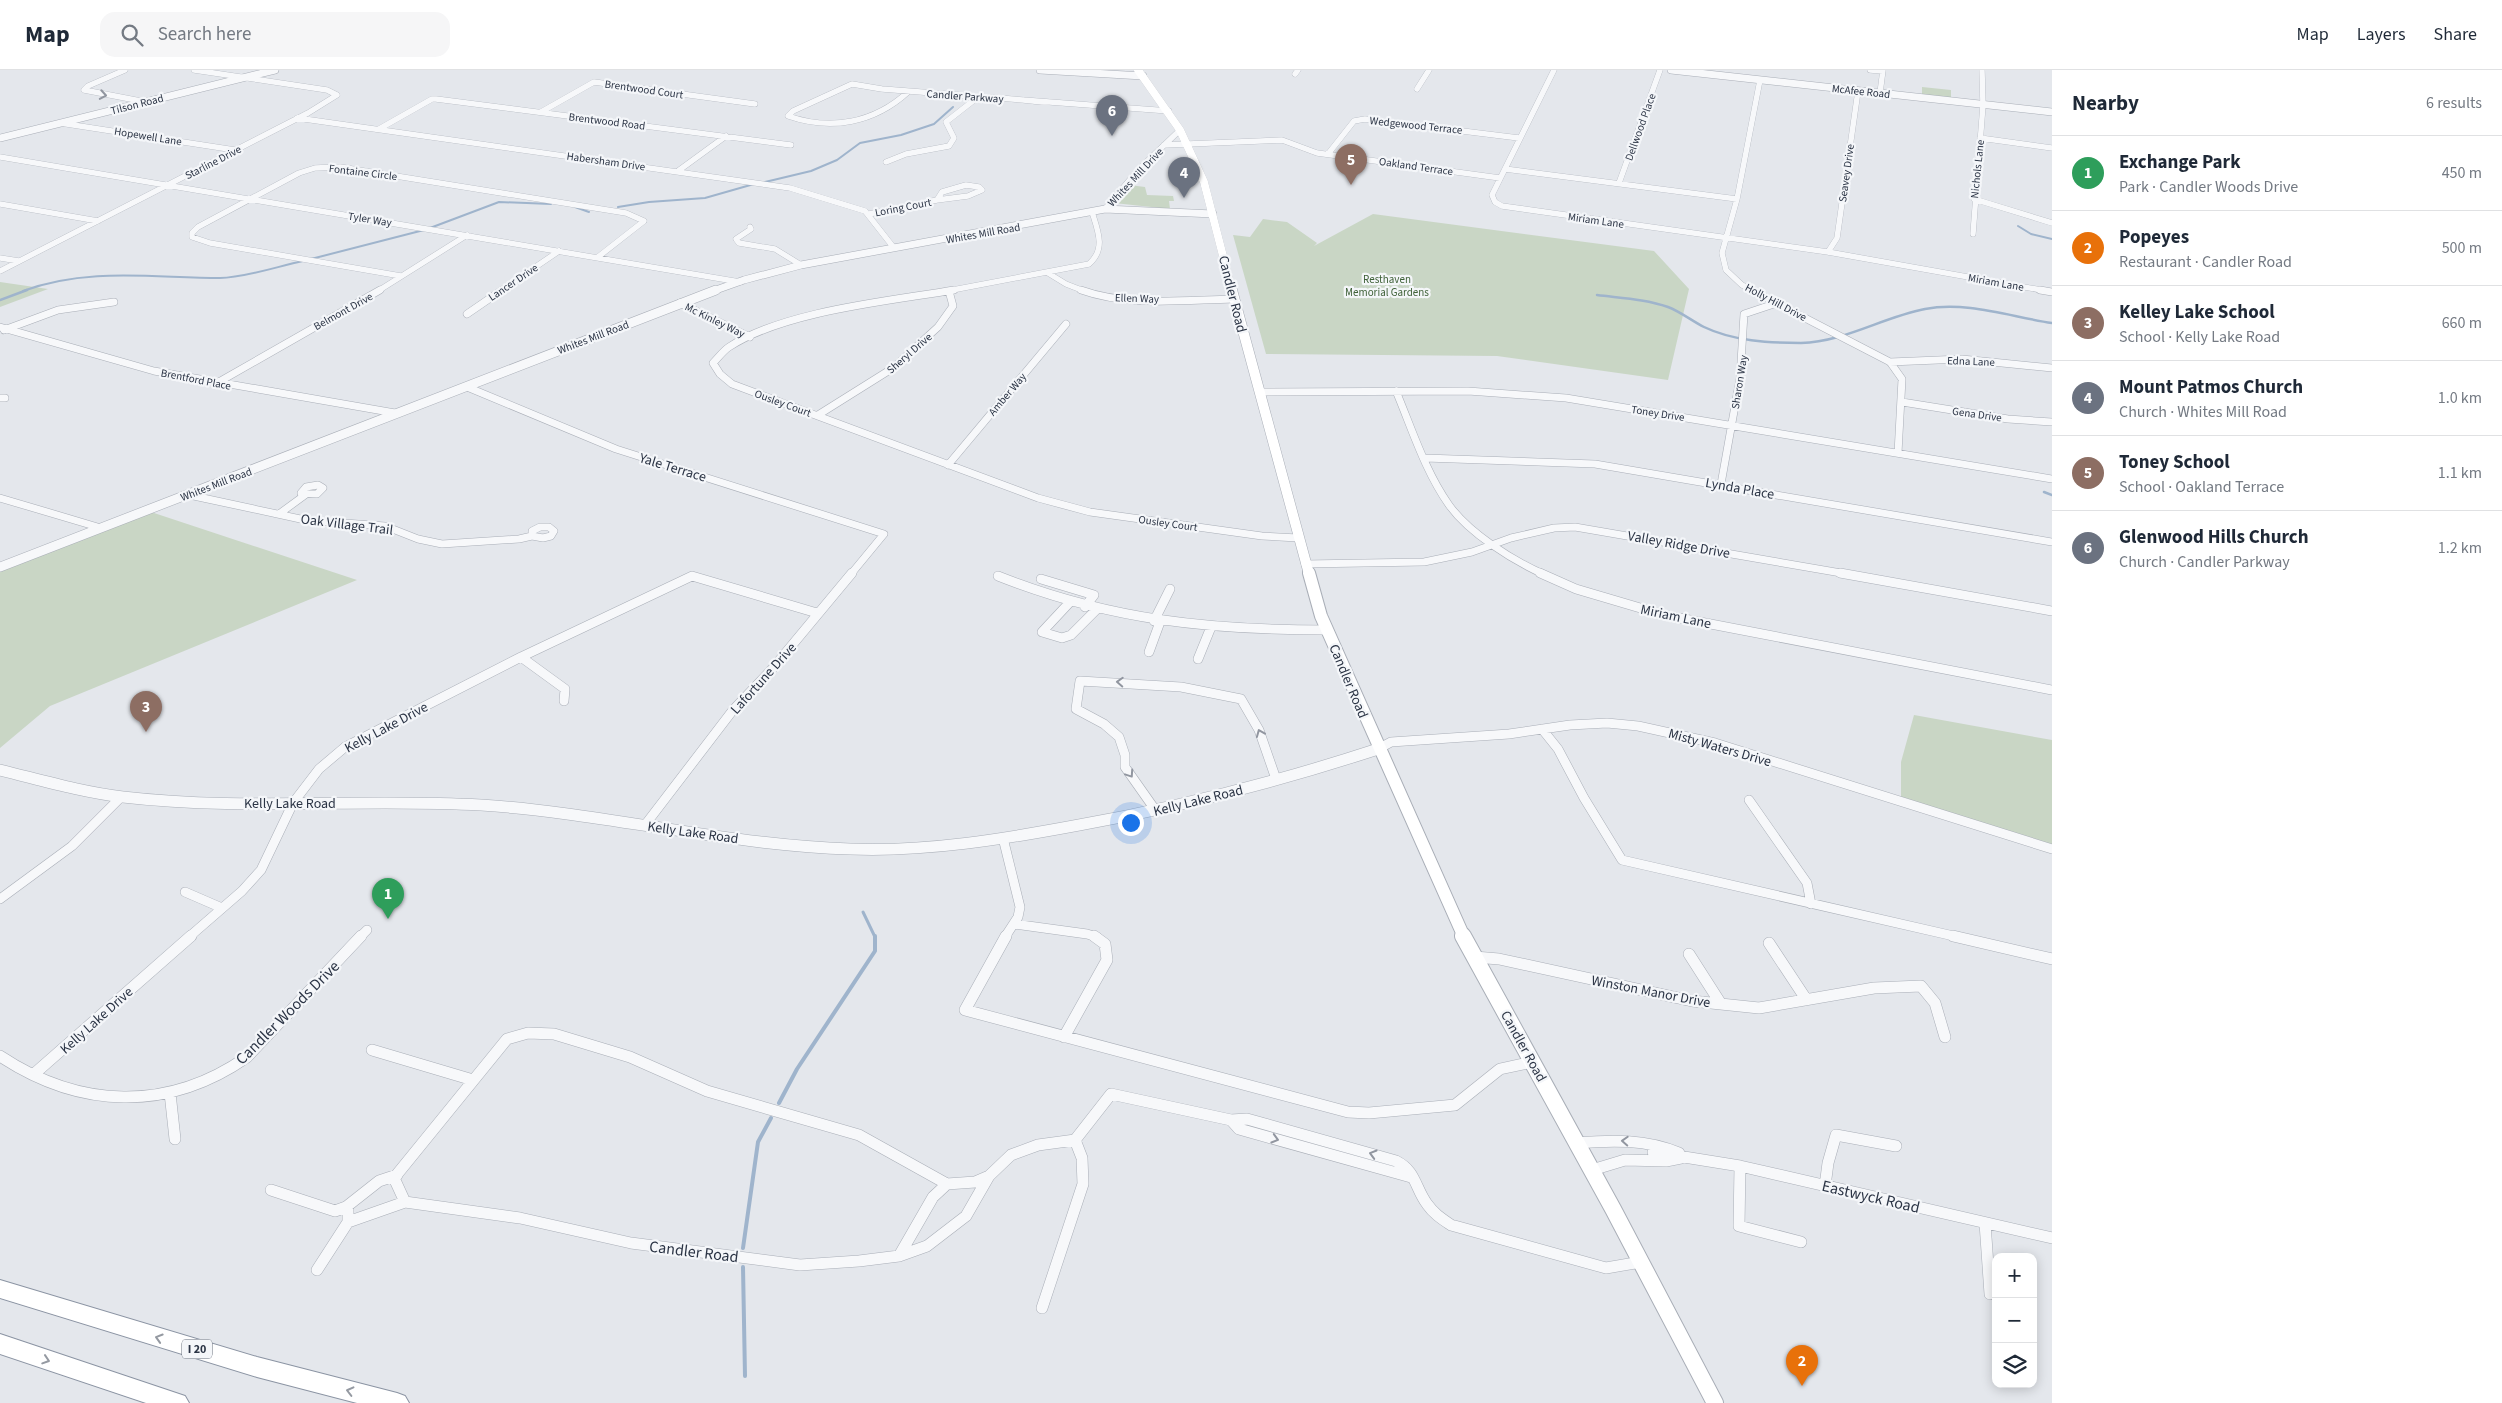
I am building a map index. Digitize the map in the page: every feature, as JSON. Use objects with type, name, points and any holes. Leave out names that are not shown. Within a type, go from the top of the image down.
[{"type":"highway","name":"I 20","points":[[0,1288],[238,1361],[397,1403]]},
{"type":"highway","points":[[0,1344],[177,1403]]},
{"type":"main road","name":"Candler Road","points":[[1141,73],[1169,111],[1180,130],[1204,182],[1233,299],[1305,564],[1327,630],[1378,749],[1474,957],[1592,1170],[1715,1403]]},
{"type":"street","points":[[125,70],[88,86],[84,90],[146,102]]},
{"type":"street","points":[[194,70],[242,78]]},
{"type":"street","name":"Tilson Road","points":[[1,137],[275,70]]},
{"type":"street","points":[[1040,70],[1141,73]]},
{"type":"street","points":[[1417,89],[1429,70]]},
{"type":"street","name":"Miriam Lane","points":[[1554,70],[1500,178],[1492,199],[1502,206],[1828,252],[2052,292]]},
{"type":"street","name":"Dellwood Place","points":[[1619,183],[1660,70]]},
{"type":"street","name":"McAfee Road","points":[[1671,70],[2052,112]]},
{"type":"street","points":[[1870,70],[1883,71],[1880,94]]},
{"type":"street","name":"Nichols Lane","points":[[1973,234],[1974,199],[1983,105],[1982,70]]},
{"type":"street","name":"Starline Drive","points":[[0,271],[297,118],[334,98],[336,93],[242,78]]},
{"type":"street","name":"Holly Hill Drive","points":[[1760,80],[1736,199],[1722,253],[1726,270],[1742,285],[1890,362]]},
{"type":"street","name":"Brentwood Court","points":[[540,112],[594,82],[755,104]]},
{"type":"street","name":"Candler Parkway","points":[[908,92],[898,103],[855,123],[834,124],[788,116],[793,111],[848,84],[908,92],[1169,111]]},
{"type":"street","name":"Seavey Drive","points":[[1828,252],[1836,238],[1858,91]]},
{"type":"street","points":[[886,162],[906,154],[949,146],[954,138],[946,122],[978,97]]},
{"type":"street","name":"Brentwood Road","points":[[379,129],[436,99],[791,145]]},
{"type":"street","name":"Habersham Drive","points":[[297,118],[790,188],[825,197],[869,214]]},
{"type":"street","name":"Wedgewood Terrace","points":[[1328,154],[1354,121],[1365,119],[1519,138]]},
{"type":"street","name":"Hopewell Lane","points":[[60,123],[236,150]]},
{"type":"street","name":"Whites Mill Drive","points":[[1105,209],[1139,169],[1180,130]]},
{"type":"street","points":[[678,171],[726,136]]},
{"type":"street","points":[[1980,138],[2052,148]]},
{"type":"street","name":"Oakland Terrace","points":[[1186,144],[1282,140],[1294,142],[1309,151],[1500,178]]},
{"type":"street","name":"Whites Mill Drive","points":[[1164,145],[1186,144]]},
{"type":"street","name":"Tyler Way","points":[[0,157],[740,282]]},
{"type":"street","name":"Fontaine Circle","points":[[401,276],[210,243],[192,237],[192,233],[198,227],[299,173],[332,166],[634,215],[644,221],[643,224],[598,257]]},
{"type":"street","points":[[1505,168],[1736,199]]},
{"type":"street","name":"Loring Court","points":[[869,214],[975,194],[980,192],[982,188],[966,185],[951,188],[942,192],[937,200]]},
{"type":"street","points":[[1974,199],[2052,223]]},
{"type":"street","points":[[0,204],[98,221]]},
{"type":"street","name":"Whites Mill Road","points":[[0,567],[680,303],[740,282],[801,265],[1105,209],[1213,214]]},
{"type":"street","name":"Ousley Court","points":[[1092,212],[1101,246],[1097,257],[1089,264],[1048,273],[829,311],[794,320],[728,347],[718,354],[713,364],[720,374],[732,384],[1067,507],[1262,536],[1298,538]]},
{"type":"street","points":[[869,214],[874,225],[894,248]]},
{"type":"street","points":[[750,227],[752,229],[736,239],[739,243],[778,250],[801,265]]},
{"type":"street","name":"Belmont Drive","points":[[217,383],[375,293],[467,235]]},
{"type":"street","name":"Lancer Drive","points":[[467,314],[559,251]]},
{"type":"street","points":[[0,258],[19,261]]},
{"type":"street","name":"Ellen Way","points":[[1048,273],[1065,286],[1104,296],[1233,299]]},
{"type":"street","name":"Sheryl Drive","points":[[818,415],[893,368],[938,327],[953,306],[948,291]]},
{"type":"street","points":[[2,329],[56,309],[114,302]]},
{"type":"street","name":"Mc Kinley Way","points":[[680,303],[750,337]]},
{"type":"street","name":"Sharon Way","points":[[1722,484],[1742,372],[1746,334],[1744,314],[1776,303]]},
{"type":"street","name":"Amber Way","points":[[948,464],[1066,324]]},
{"type":"street","name":"Brentford Place","points":[[2,329],[154,370],[395,414]]},
{"type":"street","name":"Edna Lane","points":[[1890,362],[1985,360],[2052,368]]},
{"type":"street","points":[[1890,362],[1902,379],[1898,453]]},
{"type":"street","name":"Yale Terrace","points":[[467,387],[616,449],[884,534]]},
{"type":"street","name":"Toney Drive","points":[[1259,392],[1468,390],[1540,396],[2052,479]]},
{"type":"street","name":"Miriam Lane","points":[[1396,391],[1443,498],[1459,517],[1493,545],[1560,582],[1649,611],[2052,690]]},
{"type":"street","name":"Gena Drive","points":[[1902,402],[2008,419],[2052,422]]},
{"type":"street","name":"Lynda Place","points":[[1426,458],[1595,464],[1722,484],[2052,542]]},
{"type":"street","name":"Oak Village Trail","points":[[189,495],[313,521],[385,526],[418,539],[442,544],[518,539],[532,536]]},
{"type":"street","name":"Oak Village Trail","points":[[280,514],[305,495]]},
{"type":"street","points":[[0,498],[102,528]]},
{"type":"street","name":"Valley Ridge Drive","points":[[1305,564],[1424,562],[1472,552],[1554,528],[1598,530],[2052,611]]},
{"type":"street","name":"Lafortune Drive","points":[[645,825],[733,710],[774,668],[817,613],[884,534]]},
{"type":"street","name":"Kelly Lake Drive","points":[[34,1074],[222,908],[261,870],[294,803],[319,769],[345,747],[521,657],[692,576],[817,613]]},
{"type":"street","points":[[998,576],[1085,607],[1157,622],[1210,627],[1327,630]]},
{"type":"street","points":[[1041,579],[1094,595],[1085,607]]},
{"type":"street","points":[[1150,652],[1157,622],[1157,612],[1170,589]]},
{"type":"street","points":[[1070,602],[1042,632],[1062,638],[1071,635],[1096,610]]},
{"type":"street","points":[[1198,659],[1210,627]]},
{"type":"street","points":[[521,657],[564,689],[564,701]]},
{"type":"street","points":[[1156,811],[1125,767],[1127,753],[1114,728],[1076,710],[1080,681],[1121,682],[1219,692],[1241,699],[1259,730],[1276,779]]},
{"type":"street","name":"Misty Waters Drive","points":[[1378,749],[1392,742],[1607,724],[1673,732],[1714,742],[2052,850]]},
{"type":"street","points":[[1542,729],[1558,749],[1584,798],[1622,860],[2052,959]]},
{"type":"street","name":"Kelly Lake Road","points":[[0,770],[121,797],[191,802],[480,804],[568,813],[761,842],[848,849],[966,843],[1156,811],[1378,749]]},
{"type":"street","points":[[0,899],[72,846],[121,797]]},
{"type":"street","points":[[1749,800],[1807,883],[1811,904]]},
{"type":"street","points":[[1002,838],[1020,907],[1018,917],[991,960],[965,1010],[1348,1112],[1369,1113],[1455,1105],[1496,1071],[1532,1062]]},
{"type":"street","points":[[185,892],[222,908]]},
{"type":"street","points":[[1014,924],[1087,934],[1096,937],[1105,944],[1107,960],[1064,1037]]},
{"type":"street","name":"Candler Woods Drive","points":[[0,1056],[34,1074],[74,1090],[100,1097],[121,1100],[170,1093],[216,1077],[247,1056],[367,930]]},
{"type":"street","points":[[1768,943],[1806,1000]]},
{"type":"street","points":[[1689,954],[1721,1004]]},
{"type":"street","name":"Winston Manor Drive","points":[[1474,957],[1499,958],[1692,1001],[1759,1008],[1874,988],[1921,986],[1935,1004],[1945,1037]]},
{"type":"street","points":[[405,1202],[394,1178],[507,1038],[528,1033],[554,1034],[630,1057],[707,1091],[859,1135],[947,1184],[975,1182],[989,1176],[1011,1155],[1038,1145],[1075,1140],[1112,1094],[1231,1120],[1239,1129],[1411,1177],[1437,1216],[1451,1225],[1606,1268],[1641,1262]]},
{"type":"street","points":[[372,1050],[473,1080]]},
{"type":"street","points":[[170,1093],[174,1139]]},
{"type":"street","points":[[1825,1186],[1828,1163],[1836,1134],[1896,1146]]},
{"type":"street","points":[[1042,1308],[1083,1184],[1082,1158],[1075,1140]]},
{"type":"street","name":"Eastwyck Road","points":[[1577,1143],[1613,1140],[1664,1145],[1689,1157],[1740,1166],[2052,1238]]},
{"type":"street","points":[[1645,1142],[1650,1156]]},
{"type":"street","name":"Eastwyck Road","points":[[1592,1170],[1625,1160],[1650,1156],[1666,1161],[1689,1157]]},
{"type":"street","points":[[1740,1166],[1739,1226],[1801,1242]]},
{"type":"street","points":[[271,1190],[330,1211],[348,1206],[379,1181],[396,1175]]},
{"type":"street","name":"Candler Road","points":[[348,1222],[405,1202],[520,1218],[631,1243],[800,1265],[899,1256],[927,1246],[966,1216],[980,1195],[989,1176]]},
{"type":"street","points":[[899,1256],[933,1197],[947,1184]]},
{"type":"street","points":[[316,1270],[348,1222],[348,1206]]},
{"type":"street","points":[[1985,1223],[1990,1294]]},
{"type":"green space","points":[[1922,87],[1951,90],[1951,99],[1922,95]]},
{"type":"green space","points":[[1129,185],[1145,187],[1147,195],[1173,196],[1174,201],[1169,201],[1170,209],[1114,203]]},
{"type":"green space","name":"Resthaven Memorial Gardens","points":[[1373,214],[1654,251],[1689,289],[1668,380],[1497,356],[1266,354],[1233,235],[1250,237],[1263,219],[1287,222],[1317,243],[1314,246]]},
{"type":"green space","points":[[0,282],[48,289],[0,307]]},
{"type":"green space","points":[[145,510],[357,580],[50,706],[0,748],[0,565]]},
{"type":"green space","points":[[1914,715],[2052,740],[2052,848],[1901,801],[1901,762]]},
{"type":"waterway","points":[[765,182],[811,171],[837,160],[860,143],[901,135],[934,124],[953,107]]},
{"type":"waterway","points":[[618,207],[649,202],[705,198],[754,184]]},
{"type":"waterway","points":[[430,228],[499,202],[551,204]]},
{"type":"waterway","points":[[575,207],[589,212]]},
{"type":"waterway","points":[[2018,226],[2031,234],[2052,239]]},
{"type":"waterway","points":[[311,259],[424,230]]},
{"type":"waterway","points":[[23,291],[47,284],[96,276],[220,278],[250,274],[303,261]]},
{"type":"waterway","points":[[0,300],[27,290]]},
{"type":"waterway","points":[[1597,295],[1660,304],[1715,332],[1751,340],[1776,342],[1817,342],[1848,334],[1909,313],[1941,307],[1973,308],[2052,323]]},
{"type":"waterway","points":[[2044,492],[2052,495]]},
{"type":"waterway","points":[[863,912],[875,937]]},
{"type":"waterway","points":[[779,1103],[797,1069],[875,951],[875,937]]},
{"type":"waterway","points":[[743,1248],[758,1142],[771,1118]]},
{"type":"waterway","points":[[743,1267],[745,1376]]},
{"type":"place","name":"Glenwood Hills Church","points":[[1112,136]]},
{"type":"place","name":"Toney School","points":[[1351,185]]},
{"type":"place","name":"Mount Patmos Church","points":[[1184,198]]},
{"type":"place","name":"Kelley Lake School","points":[[146,732]]},
{"type":"place","name":"Exchange Park","points":[[388,919]]},
{"type":"place","name":"Popeyes","points":[[1802,1386]]}]
